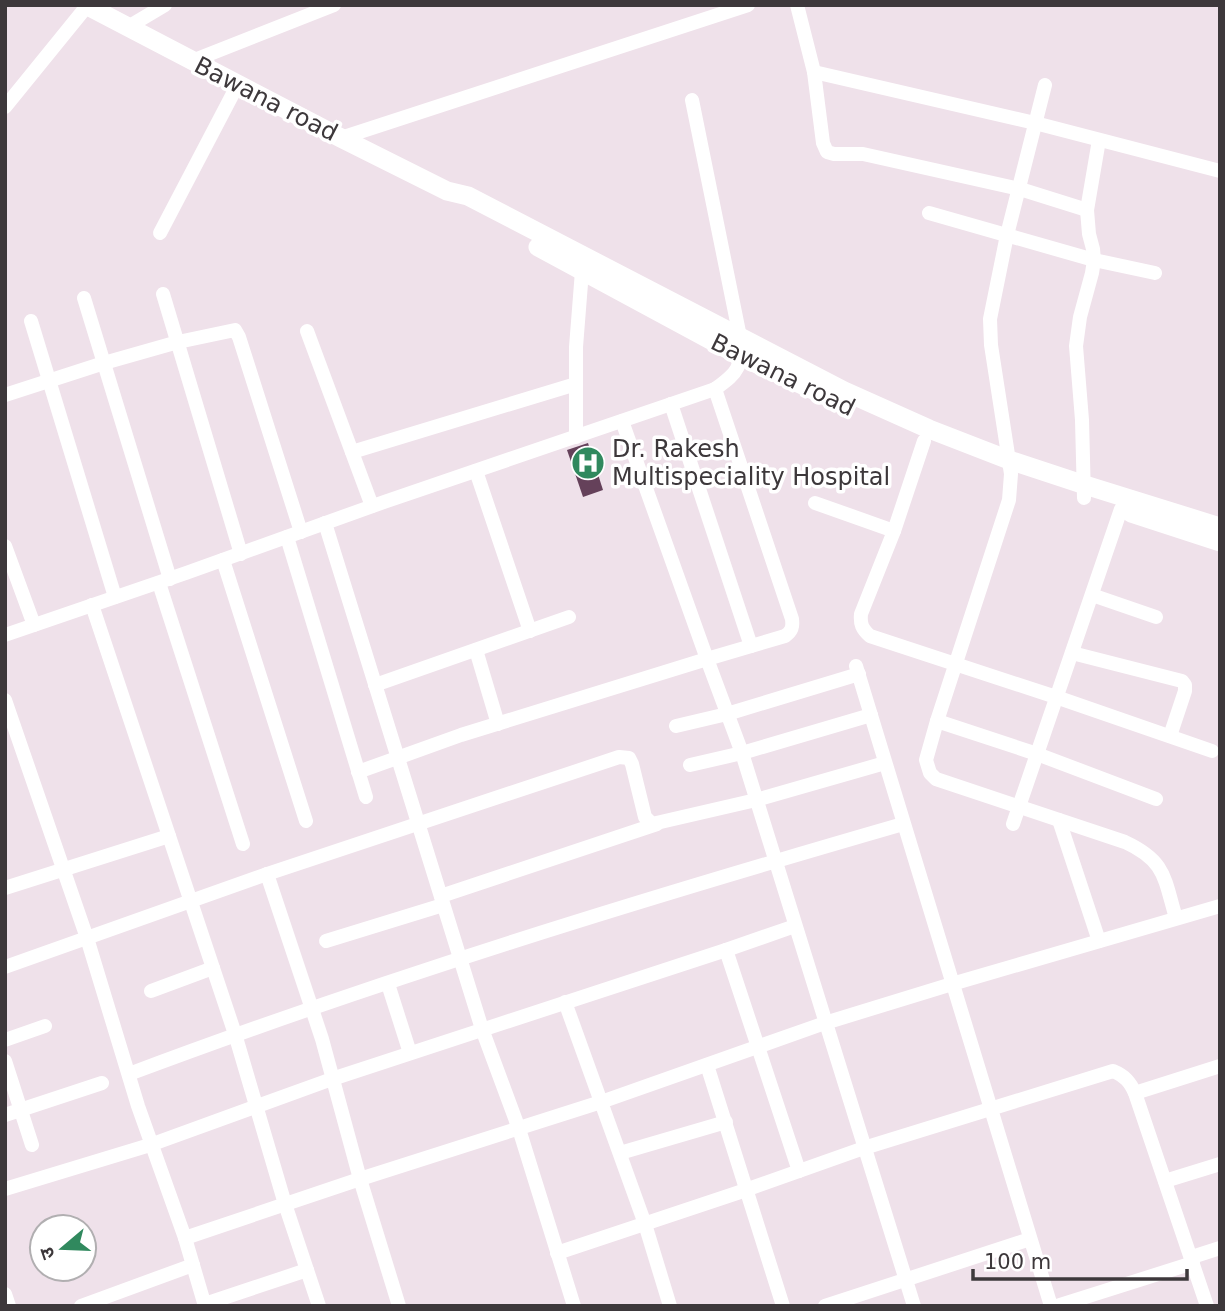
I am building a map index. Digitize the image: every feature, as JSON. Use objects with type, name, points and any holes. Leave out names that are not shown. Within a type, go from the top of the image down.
[{"type":"street","points":[[128,27],[165,5]]},
{"type":"street","points":[[192,61],[334,5]]},
{"type":"street","points":[[341,138],[748,5]]},
{"type":"street","points":[[797,5],[814,72],[823,143],[827,152],[863,154],[1020,188],[1087,210]]},
{"type":"street","points":[[5,107],[87,6]]},
{"type":"street","name":"Bawana road","points":[[87,6],[447,191],[468,196],[740,347]]},
{"type":"street","points":[[814,72],[1035,123],[1220,171]]},
{"type":"street","points":[[160,233],[238,84]]},
{"type":"street","points":[[1045,85],[1007,235],[990,319],[1010,467],[1009,500],[926,760],[930,773],[945,783],[1143,850],[1163,874],[1176,918]]},
{"type":"street","points":[[5,635],[671,404],[715,388],[730,378],[738,369],[740,347],[692,100]]},
{"type":"street","points":[[1084,492],[1076,346],[1094,260],[1088,234],[1087,210],[1098,140]]},
{"type":"street","name":"Bawana road","points":[[447,191],[453,200],[464,208],[582,271],[785,369],[924,441],[1084,492],[1220,527]]},
{"type":"street","points":[[929,213],[1094,260],[1155,273]]},
{"type":"street","points":[[576,437],[576,347],[582,271]]},
{"type":"street","points":[[163,294],[241,554]]},
{"type":"street","points":[[84,298],[243,844]]},
{"type":"street","points":[[31,321],[115,597]]},
{"type":"street","points":[[5,396],[104,363],[178,342],[235,330],[302,532]]},
{"type":"street","points":[[307,331],[372,506]]},
{"type":"street","name":"Bawana road","points":[[785,369],[844,391],[1010,467]]},
{"type":"street","points":[[352,452],[576,384]]},
{"type":"street","points":[[358,772],[498,724],[790,633],[793,627],[792,619],[715,388]]},
{"type":"street","points":[[671,404],[751,646]]},
{"type":"street","points":[[622,421],[742,753],[914,1306]]},
{"type":"street","points":[[924,441],[894,531],[861,614],[860,622],[864,631],[870,636],[1212,751]]},
{"type":"street","points":[[476,471],[530,631]]},
{"type":"street","name":"Bawana road","points":[[1084,492],[1121,509],[1220,542]]},
{"type":"street","points":[[815,503],[894,531]]},
{"type":"street","points":[[1013,824],[1121,509]]},
{"type":"street","points":[[325,523],[482,1029],[519,1129],[574,1306]]},
{"type":"street","points":[[287,537],[366,797]]},
{"type":"street","points":[[5,546],[34,625]]},
{"type":"street","points":[[223,560],[306,821]]},
{"type":"street","points":[[1091,595],[1156,617]]},
{"type":"street","points":[[92,605],[235,1034],[285,1204],[319,1306]]},
{"type":"street","points":[[375,685],[569,617]]},
{"type":"street","points":[[476,650],[498,724]]},
{"type":"street","points":[[1072,653],[1182,681],[1185,691],[1170,736]]},
{"type":"street","points":[[676,726],[727,714],[858,670],[1051,1306]]},
{"type":"street","points":[[5,700],[87,939],[150,1144],[185,1238],[205,1305],[307,1270]]},
{"type":"street","points":[[690,765],[742,753],[871,715]]},
{"type":"street","points":[[937,721],[1037,754],[1156,799]]},
{"type":"street","points":[[5,967],[267,874],[624,757],[629,758],[632,764],[645,817],[652,824],[657,824]]},
{"type":"street","points":[[326,940],[657,824],[756,800],[885,763]]},
{"type":"street","points":[[1059,820],[1099,941]]},
{"type":"street","points":[[129,1074],[235,1034],[460,959],[903,824]]},
{"type":"street","points":[[5,888],[169,836]]},
{"type":"street","points":[[267,874],[311,1009],[399,1306]]},
{"type":"street","points":[[185,1238],[601,1102],[825,1023],[1220,905]]},
{"type":"street","points":[[5,1189],[150,1144],[332,1079],[795,926]]},
{"type":"street","points":[[726,950],[799,1171]]},
{"type":"street","points":[[152,990],[213,968]]},
{"type":"street","points":[[387,984],[410,1053]]},
{"type":"street","points":[[565,1002],[645,1224],[670,1306]]},
{"type":"street","points":[[5,1040],[45,1026]]},
{"type":"street","points":[[5,1061],[32,1145]]},
{"type":"street","points":[[707,1065],[783,1306]]},
{"type":"street","points":[[1135,1093],[1220,1066]]},
{"type":"street","points":[[557,1254],[864,1148],[1114,1071],[1129,1081],[1135,1093],[1207,1306]]},
{"type":"street","points":[[5,1115],[102,1083]]},
{"type":"street","points":[[620,1153],[726,1122]]},
{"type":"street","points":[[1165,1181],[1220,1164]]},
{"type":"street","points":[[825,1306],[1030,1239]]},
{"type":"street","points":[[1057,1306],[1193,1260],[1220,1248]]},
{"type":"street","points":[[81,1306],[193,1265]]},
{"type":"street","points":[[5,1294],[9,1306]]},
{"type":"building","points":[[588,443],[603,490],[583,497],[567,450]]},
{"type":"place","name":"Dr. Rakesh Multispeciality Hospital","points":[[588,463]]}]
